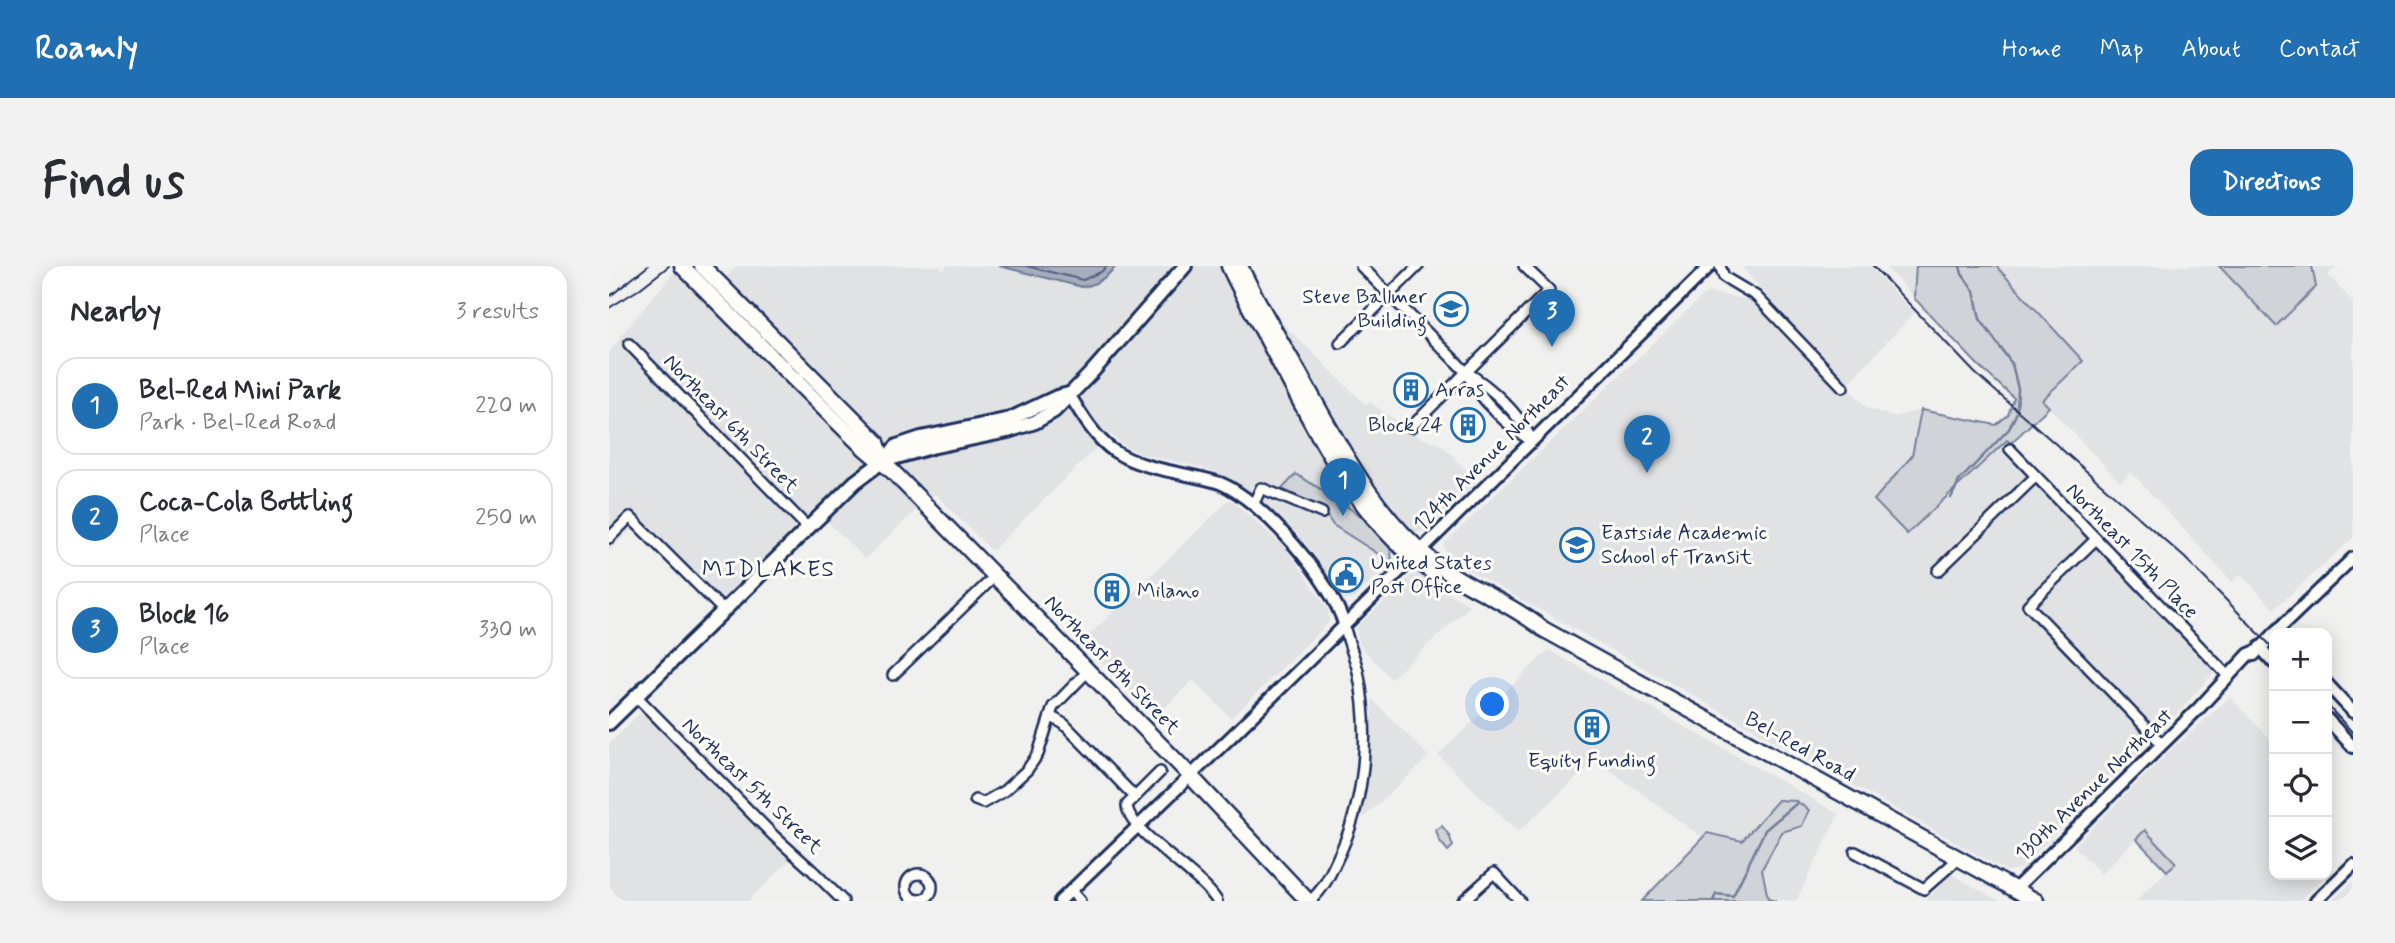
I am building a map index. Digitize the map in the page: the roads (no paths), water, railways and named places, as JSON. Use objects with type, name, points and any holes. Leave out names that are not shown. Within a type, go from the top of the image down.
[{"type":"main road","name":"Northeast 8th Street","points":[[682,266],[811,397],[866,450],[883,461],[1191,776],[1309,901]]},
{"type":"main road","name":"Northeast 8th Street","points":[[702,266],[877,442],[883,461]]},
{"type":"main road","points":[[609,723],[855,482],[883,461],[931,447],[1021,427],[1054,411],[1185,266]]},
{"type":"main road","points":[[1229,266],[1329,439]]},
{"type":"main road","points":[[1240,266],[1329,439]]},
{"type":"main road","name":"Bel-Red Road","points":[[1329,439],[1354,472],[1382,518],[1417,554],[1527,616],[1543,629],[2036,901]]},
{"type":"street","points":[[1361,266],[1466,372],[1481,381],[1525,426],[1532,441]]},
{"type":"street","points":[[1340,343],[1418,266]]},
{"type":"street","points":[[1411,427],[1549,290],[1524,266]]},
{"type":"street","points":[[1720,266],[1724,277]]},
{"type":"street","points":[[1708,267],[1756,296],[1843,387]]},
{"type":"street","name":"124th Avenue Northeast","points":[[1060,901],[1191,776],[1708,267]]},
{"type":"street","name":"Northeast 6th Street","points":[[629,344],[807,527]]},
{"type":"street","points":[[1069,394],[1094,431],[1114,451],[1137,462],[1220,483],[1254,503],[1302,554],[1340,612],[1362,694],[1363,776],[1348,835],[1323,889],[1309,901]]},
{"type":"street","name":"Northeast 15th Place","points":[[2010,449],[2228,676]]},
{"type":"street","points":[[1938,571],[2035,476]]},
{"type":"street","points":[[1254,503],[1261,488],[1322,513]]},
{"type":"street","points":[[609,538],[630,517],[723,611]]},
{"type":"street","points":[[2096,539],[2028,605],[2162,744]]},
{"type":"street","name":"130th Avenue Northeast","points":[[2281,628],[2353,558]]},
{"type":"street","points":[[893,675],[995,576]]},
{"type":"street","name":"130th Avenue Northeast","points":[[2199,708],[2249,654],[2269,639]]},
{"type":"street","points":[[2258,649],[2269,659]]},
{"type":"street","name":"130th Avenue Northeast","points":[[2015,889],[2199,708],[2253,659],[2258,649]]},
{"type":"street","points":[[975,800],[983,803],[993,798],[1027,770],[1038,754],[1050,716],[1058,701],[1088,671]]},
{"type":"street","points":[[2332,689],[2353,712]]},
{"type":"street","name":"Northeast 5th Street","points":[[636,696],[774,836],[843,901]]},
{"type":"street","points":[[1050,716],[1064,724],[1135,797]]},
{"type":"street","points":[[2332,724],[2353,747]]},
{"type":"street","points":[[1160,772],[1126,806],[1129,817],[1202,882],[1217,901]]},
{"type":"street","points":[[1855,852],[1924,889],[1959,858]]},
{"type":"street","points":[[2316,901],[2353,865]]},
{"type":"street","points":[[1463,901],[1494,873],[1520,901]]},
{"type":"street","points":[[1070,891],[1080,901]]},
{"type":"water","points":[[999,266],[1116,266],[1101,280],[1082,287]]},
{"type":"waterway","points":[[1951,498],[1959,481],[2009,429],[2017,412],[2018,389],[2012,364],[1980,319],[1974,291],[1962,274],[1960,266]]},
{"type":"waterway","points":[[1713,901],[1716,894],[1733,896],[1765,830],[1797,803]]},
{"type":"tram line","points":[[609,297],[648,266]]},
{"type":"tram line","points":[[609,308],[669,266]]},
{"type":"tram line","points":[[1873,266],[1975,373],[2185,558],[2269,644]]},
{"type":"tram line","points":[[2332,710],[2353,733]]},
{"type":"place","name":"Steve Ballmer Building","points":[[1451,309]]},
{"type":"place","name":"Block 16","points":[[1552,347]]},
{"type":"place","name":"Arras","points":[[1411,390]]},
{"type":"place","name":"Block 24","points":[[1468,425]]},
{"type":"place","name":"Coca-Cola Bottling","points":[[1647,473]]},
{"type":"place","name":"Bel-Red Mini Park","points":[[1343,516]]},
{"type":"place","name":"Eastside Academic School of Transit","points":[[1577,545]]},
{"type":"place","name":"United States Post Office","points":[[1346,575]]},
{"type":"place","name":"Milano","points":[[1112,591]]},
{"type":"place","name":"Equity Funding","points":[[1592,727]]},
{"type":"district","name":"MIDLAKES","points":[[769,570]]}]
